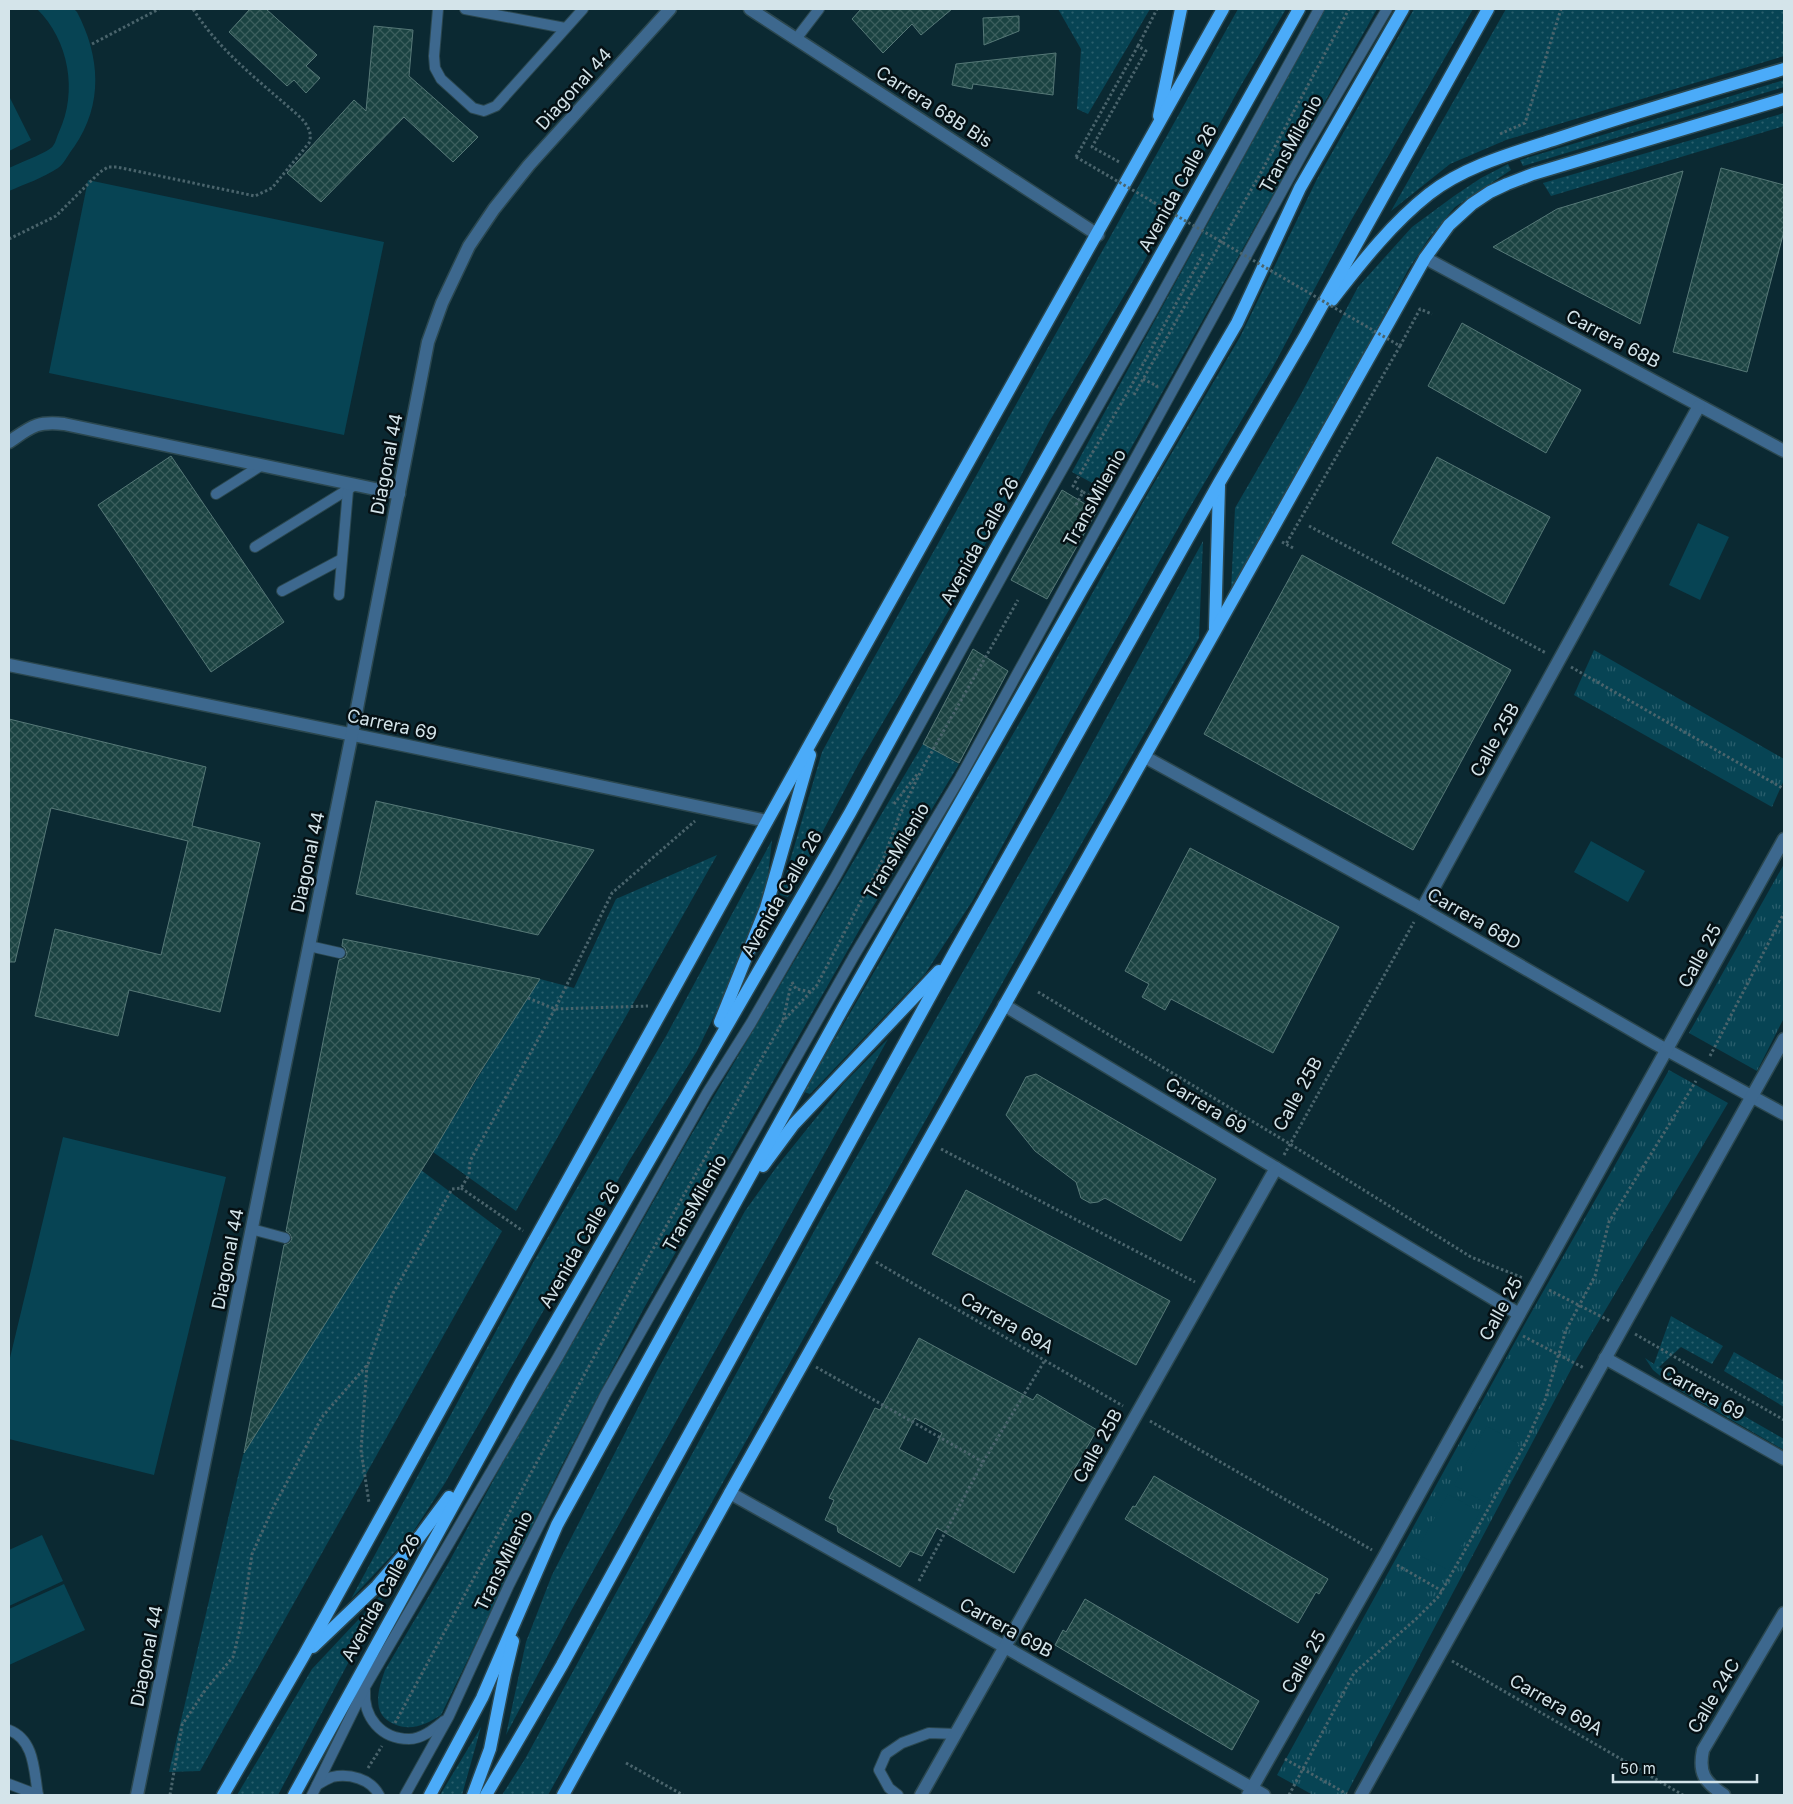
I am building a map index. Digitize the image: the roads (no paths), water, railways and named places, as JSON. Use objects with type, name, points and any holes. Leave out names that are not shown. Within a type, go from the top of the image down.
[{"type":"main road","points":[[1156,129],[1181,9]]},
{"type":"main road","points":[[223,1795],[303,1657],[767,821],[1098,235],[1223,9]]},
{"type":"main road","name":"Avenida Calle 26","points":[[294,1795],[483,1451],[850,813],[998,544],[1299,9]]},
{"type":"main road","points":[[430,1795],[482,1698],[557,1525],[862,974],[1237,323],[1300,188],[1403,9]]},
{"type":"main road","points":[[486,1795],[567,1656],[954,953],[1219,484],[1305,336],[1488,9]]},
{"type":"main road","points":[[1305,336],[1374,247],[1402,218],[1429,194],[1468,170],[1590,127],[1784,69]]},
{"type":"main road","points":[[562,1795],[1425,258],[1449,225],[1472,204],[1507,184],[1533,174],[1784,99]]},
{"type":"main road","points":[[1215,631],[1219,484]]},
{"type":"main road","points":[[699,1073],[766,908],[815,736]]},
{"type":"main road","points":[[735,1204],[794,1124],[954,953]]},
{"type":"main road","points":[[303,1657],[377,1586],[420,1536],[483,1451]]},
{"type":"main road","points":[[473,1795],[490,1749],[505,1674],[524,1602]]},
{"type":"street","name":"Diagonal 44","points":[[137,1795],[352,734],[428,342],[442,303],[469,246],[494,209],[529,165],[670,9]]},
{"type":"street","name":"Carrera 68B Bis","points":[[757,10],[796,39],[1098,235]]},
{"type":"street","name":"Carrera 68B","points":[[1425,258],[1784,451]]},
{"type":"street","name":"Calle 25B","points":[[1422,909],[1699,406]]},
{"type":"street","points":[[9,442],[28,429],[45,422],[64,424],[262,465],[352,487],[399,494]]},
{"type":"street","name":"Carrera 69","points":[[9,665],[352,734],[767,821]]},
{"type":"street","name":"Carrera 68D","points":[[1145,757],[1422,909],[1703,1070],[1784,1114]]},
{"type":"street","name":"Calle 25","points":[[1250,1792],[1384,1557],[1784,839]]},
{"type":"street","name":"Carrera 69","points":[[1004,1005],[1518,1314]]},
{"type":"street","points":[[1361,1795],[1784,1039]]},
{"type":"street","name":"Calle 25B","points":[[921,1795],[1276,1168]]},
{"type":"street","name":"Carrera 69","points":[[1605,1358],[1784,1459]]},
{"type":"street","name":"Carrera 69B","points":[[730,1493],[1005,1647],[1250,1792],[1264,1795]]},
{"type":"street","name":"Calle 24C","points":[[1724,1795],[1710,1786],[1703,1774],[1700,1761],[1703,1750],[1784,1613]]},
{"type":"lane","points":[[438,9],[434,56],[435,68],[441,79],[473,108],[484,111],[496,106],[583,9]]},
{"type":"lane","points":[[465,9],[565,28]]},
{"type":"lane","points":[[796,39],[819,9]]},
{"type":"lane","points":[[312,1795],[365,1687],[548,1374],[707,1093],[751,1023],[836,876],[1319,9]]},
{"type":"lane","name":"TransMilenio","points":[[405,1795],[448,1716],[510,1585],[605,1395],[854,956],[964,769],[1305,149],[1387,9]]},
{"type":"lane","points":[[216,494],[262,465]]},
{"type":"lane","points":[[255,547],[352,487]]},
{"type":"lane","points":[[339,595],[352,487]]},
{"type":"lane","points":[[282,591],[342,559]]},
{"type":"lane","points":[[308,946],[340,953]]},
{"type":"lane","points":[[252,1229],[285,1238]]},
{"type":"lane","name":"TransMilenio","points":[[365,1687],[364,1701],[368,1715],[377,1727],[389,1736],[410,1739],[431,1732],[448,1716]]},
{"type":"lane","points":[[9,1730],[24,1739],[30,1752],[38,1795]]},
{"type":"lane","points":[[898,1795],[889,1788],[879,1770],[886,1754],[902,1743],[929,1733],[956,1734]]},
{"type":"lane","points":[[317,1785],[331,1778],[346,1776],[361,1779],[376,1790],[379,1795]]},
{"type":"lane","points":[[9,1784],[38,1795]]}]
